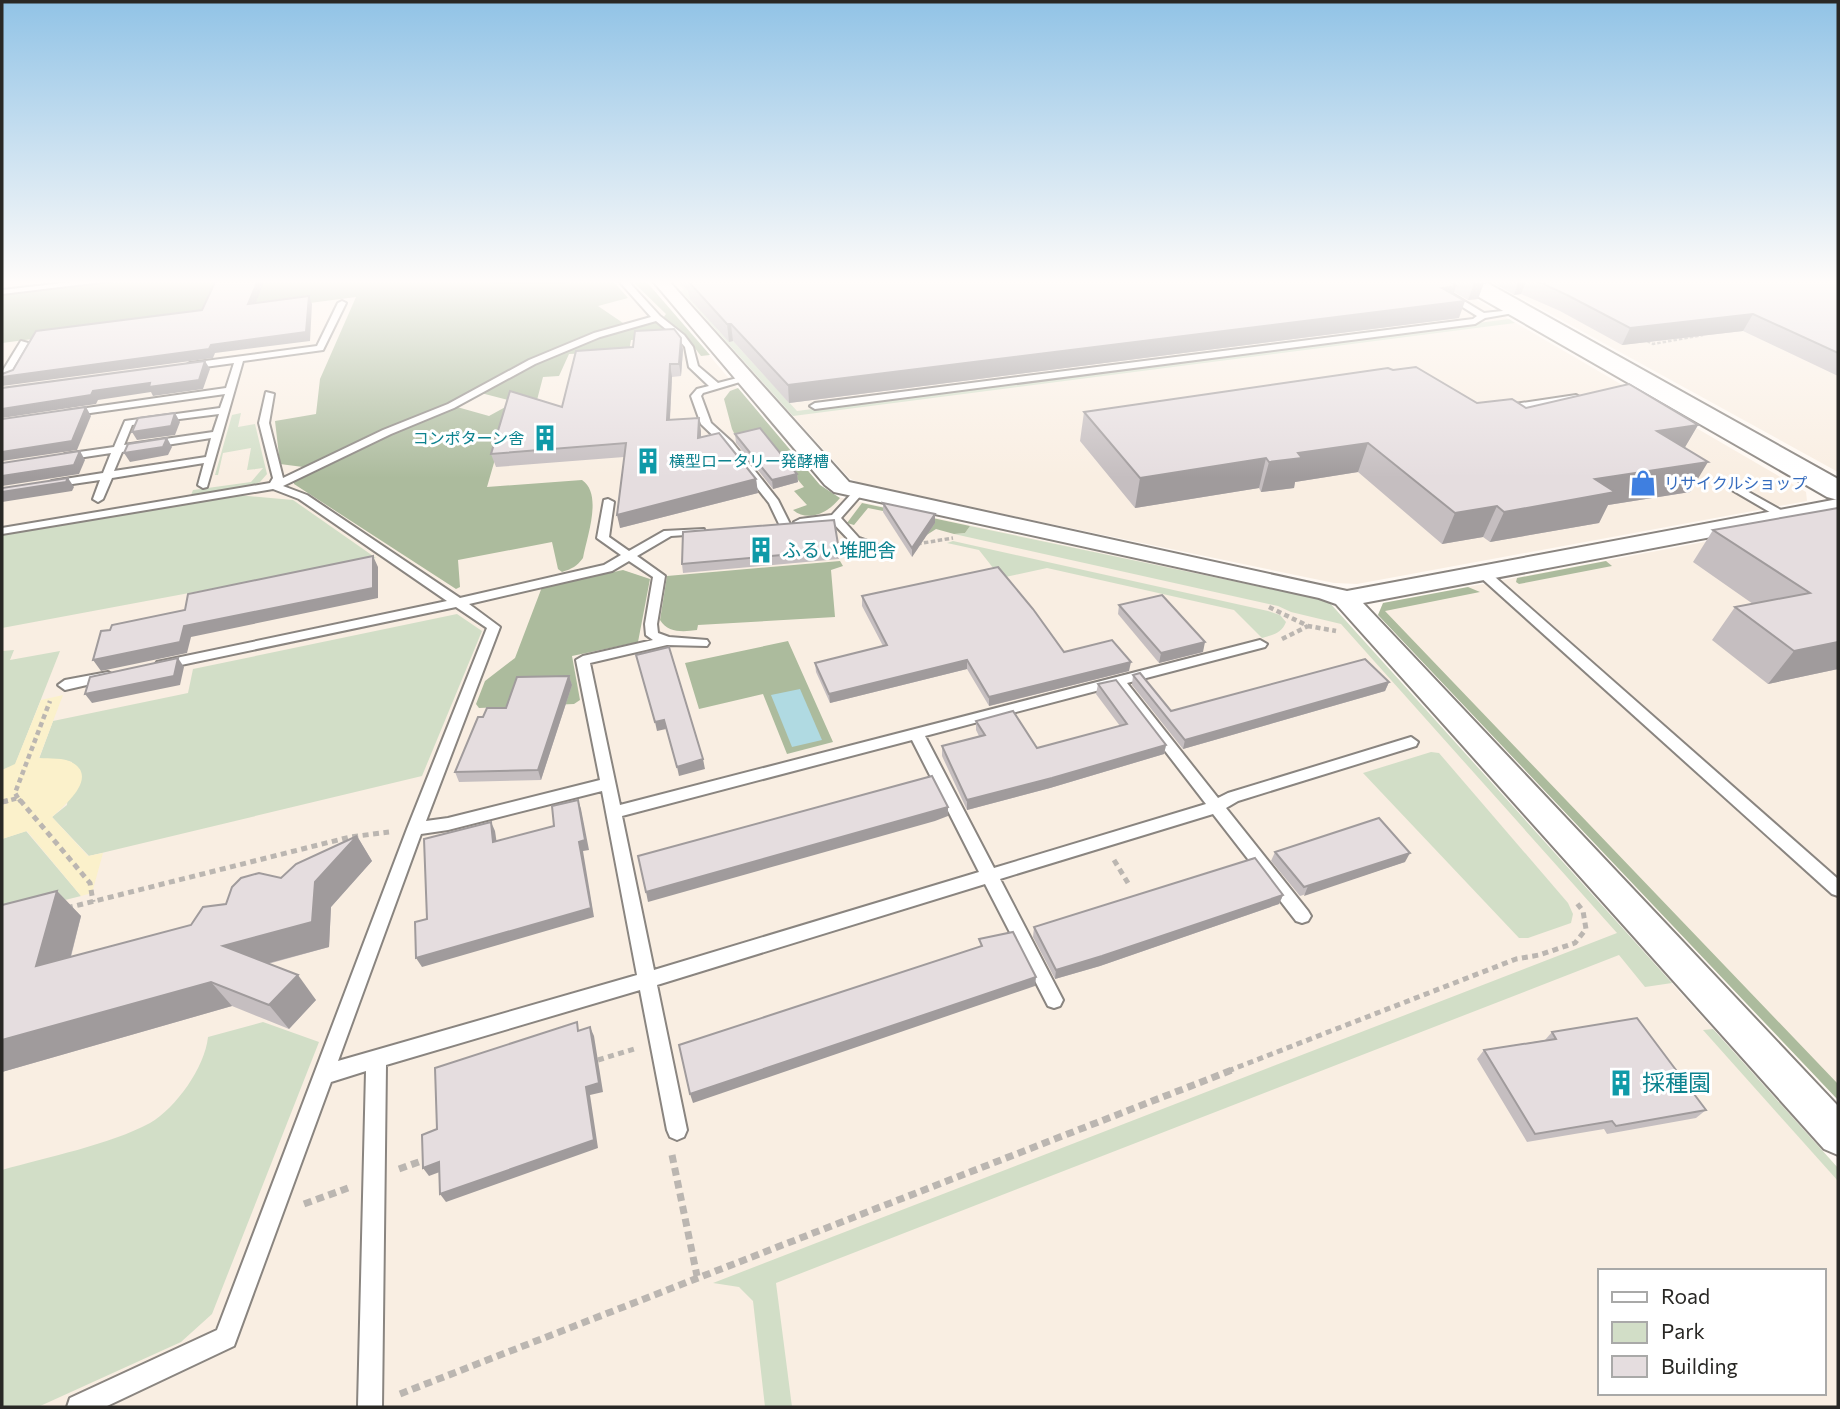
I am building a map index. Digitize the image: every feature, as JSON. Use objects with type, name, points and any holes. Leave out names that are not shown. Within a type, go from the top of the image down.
[{"type":"street","points":[[716,346],[842,487],[858,493],[1326,592],[1345,599],[1838,1135]]},
{"type":"street","points":[[1576,346],[1644,388],[1838,491]]},
{"type":"street","points":[[1345,599],[1838,506]]},
{"type":"lane","points":[[2,379],[22,346]]},
{"type":"lane","points":[[179,368],[321,346]]},
{"type":"lane","points":[[2,531],[274,486],[451,406],[532,362],[571,346]]},
{"type":"lane","points":[[688,346],[694,367],[716,387]]},
{"type":"lane","points":[[815,406],[1284,346]]},
{"type":"lane","points":[[203,485],[239,359]]},
{"type":"lane","points":[[745,379],[699,391],[696,396],[706,424],[728,444],[774,502],[778,524],[835,518],[858,493]]},
{"type":"lane","points":[[55,415],[230,390]]},
{"type":"lane","points":[[270,394],[264,422],[278,478],[274,486]]},
{"type":"lane","points":[[1508,408],[1590,396]]},
{"type":"lane","points":[[98,499],[128,424],[224,410]]},
{"type":"lane","points":[[53,459],[218,434]]},
{"type":"lane","points":[[41,485],[211,459]]},
{"type":"lane","points":[[79,1407],[226,1338],[415,829],[494,627],[303,497],[274,486]]},
{"type":"lane","points":[[1736,488],[1784,516]]},
{"type":"lane","points":[[608,502],[603,538],[659,576],[650,624],[652,635],[667,641]]},
{"type":"lane","points":[[835,518],[855,540],[885,551]]},
{"type":"lane","points":[[144,669],[461,603],[608,568],[668,533],[707,530]]},
{"type":"lane","points":[[1483,573],[1838,889]]},
{"type":"lane","points":[[677,1130],[583,660],[667,641],[702,643]]},
{"type":"lane","points":[[614,812],[1260,644]]},
{"type":"lane","points":[[65,685],[118,674]]},
{"type":"lane","points":[[1118,681],[1302,916]]},
{"type":"lane","points":[[916,733],[1054,1000]]},
{"type":"lane","points":[[324,1075],[1216,807],[1233,797],[1411,743]]},
{"type":"lane","points":[[415,829],[449,824],[608,784]]},
{"type":"lane","points":[[370,1406],[376,1059]]},
{"type":"path","points":[[885,551],[937,539],[967,541]]},
{"type":"path","points":[[1258,605],[1283,612],[1308,625],[1332,629],[1343,635]]},
{"type":"path","points":[[1281,639],[1308,625]]},
{"type":"path","points":[[65,685],[52,697],[15,793],[90,883],[93,902]]},
{"type":"path","points":[[2,802],[18,798]]},
{"type":"path","points":[[54,912],[351,837],[415,829]]},
{"type":"path","points":[[370,1406],[1516,959],[1539,955],[1575,943],[1586,929],[1583,911],[1571,895]]},
{"type":"path","points":[[598,1060],[660,1041]]},
{"type":"path","points":[[677,1130],[672,1156],[697,1277]]},
{"type":"shaded area","points":[[2,346],[701,346],[820,485],[833,496],[1328,601],[1838,1168],[1838,1407],[2,1407]]},
{"type":"shaded area","points":[[730,346],[1555,346],[1806,492],[1807,501],[1357,584],[1334,583],[863,485],[849,478]]},
{"type":"shaded area","points":[[1609,346],[1838,346],[1838,472]]},
{"type":"shaded area","points":[[1838,518],[1838,1100],[1378,615],[1383,603]]},
{"type":"green space","points":[[335,346],[568,346],[448,404],[303,467],[280,464],[275,421],[316,414],[320,379]]},
{"type":"green space","points":[[581,346],[630,346],[629,351],[569,354],[559,376],[543,377],[537,400],[512,401],[481,393],[521,371]]},
{"type":"green space","points":[[693,346],[702,346],[710,355],[701,356]]},
{"type":"green space","points":[[730,346],[737,346],[797,411],[1302,346],[1338,346],[793,416]]},
{"type":"green space","points":[[738,388],[820,485],[840,498],[830,508],[812,516],[793,510],[807,505],[794,491],[804,487],[761,436],[738,441],[724,399],[730,391]]},
{"type":"green space","points":[[511,404],[487,487],[582,480],[588,486],[593,505],[583,558],[566,571],[558,569],[552,542],[458,560],[460,587],[456,589],[294,484],[294,480],[374,442],[457,407],[489,416]]},
{"type":"green space","points":[[241,413],[238,427],[255,424],[267,474],[253,485],[191,495],[193,490],[251,482],[263,468],[247,470],[251,448],[223,453],[218,475],[215,475],[232,415]]},
{"type":"green space","points":[[237,495],[293,500],[376,558],[2,628],[2,535]]},
{"type":"green space","points":[[862,503],[970,526],[965,533],[954,534],[936,529],[922,538],[923,519],[868,508],[854,525],[847,523]]},
{"type":"green space","points":[[970,526],[1328,601],[1672,983],[1645,987],[1619,955],[776,1283],[792,1407],[765,1407],[753,1301],[739,1287],[713,1283],[1617,933],[1341,624],[1291,612],[1278,606],[954,534],[965,533]]},
{"type":"green space","points":[[953,541],[1268,611],[1280,615],[1286,622],[1280,631],[1262,638],[1234,610],[1047,568],[1001,578],[979,550],[947,543]]},
{"type":"green space","points":[[840,561],[843,566],[831,570],[835,617],[698,625],[697,630],[686,631],[676,631],[660,620],[667,576]]},
{"type":"green space","points":[[1606,561],[1612,566],[1519,584],[1516,582],[1517,578]]},
{"type":"green space","points":[[623,570],[650,579],[638,642],[572,656],[580,700],[574,704],[479,708],[476,704],[485,681],[515,658],[542,587]]},
{"type":"green space","points":[[1468,587],[1480,592],[1385,611],[1838,1084],[1838,1100],[1378,615],[1383,603]]},
{"type":"green space","points":[[457,614],[482,631],[422,776],[89,856],[52,817],[67,805],[72,762],[39,759],[53,721],[188,693],[193,669]]},
{"type":"green space","points":[[788,641],[833,742],[787,754],[763,694],[699,709],[685,663]]},
{"type":"green space","points":[[14,650],[10,660],[60,651],[15,765],[2,770],[2,651]]},
{"type":"green space","points":[[1431,752],[1439,753],[1568,903],[1573,914],[1571,923],[1528,938],[1519,938],[1363,773]]},
{"type":"green space","points":[[26,831],[81,896],[2,916],[2,839]]},
{"type":"green space","points":[[263,1022],[319,1042],[212,1314],[181,1342],[38,1407],[2,1407],[2,1170],[97,1144],[150,1123],[170,1107],[188,1086],[206,1049],[208,1037]]},
{"type":"green space","points":[[1713,1029],[1838,1168],[1838,1181],[1703,1030]]},
{"type":"sand","points":[[63,695],[39,758],[69,761],[80,769],[81,784],[52,817],[88,856],[103,853],[92,893],[81,896],[27,831],[2,839],[2,770],[15,764],[41,700]]},
{"type":"water","points":[[800,689],[822,740],[792,747],[771,695]]},
{"type":"building","points":[[27,346],[211,346],[209,349],[2,377],[2,374],[13,370]]},
{"type":"building","points":[[680,346],[679,364],[670,364],[667,420],[699,418],[698,438],[719,433],[756,479],[617,515],[626,443],[491,454],[510,391],[562,407],[576,351]]},
{"type":"building","points":[[751,346],[1104,346],[788,385]]},
{"type":"building","points":[[1822,346],[1838,346],[1838,353]]},
{"type":"building","points":[[205,361],[199,380],[93,391],[91,395],[2,409],[2,388]]},
{"type":"building","points":[[1416,367],[1477,403],[1512,399],[1526,408],[1629,384],[1698,425],[1657,431],[1708,462],[1595,479],[1615,492],[1504,512],[1497,506],[1455,513],[1368,443],[1298,453],[1302,458],[1269,462],[1266,458],[1140,478],[1084,412],[1388,368],[1393,370]]},
{"type":"building","points":[[86,407],[72,441],[2,452],[2,419]]},
{"type":"building","points":[[175,413],[171,426],[132,432],[138,418]]},
{"type":"building","points":[[760,428],[797,474],[772,480],[735,434]]},
{"type":"building","points":[[167,438],[163,447],[124,453],[128,444]]},
{"type":"building","points":[[80,451],[74,465],[2,476],[2,463]]},
{"type":"building","points":[[68,478],[66,482],[2,492],[2,488]]},
{"type":"building","points":[[883,503],[935,514],[912,548]]},
{"type":"building","points":[[1838,508],[1838,642],[1794,651],[1735,607],[1810,593],[1713,530]]},
{"type":"building","name":"ふるい堆肥舎","points":[[834,520],[839,550],[682,564],[683,532]]},
{"type":"building","points":[[373,556],[373,588],[184,626],[180,642],[93,660],[101,631],[110,630],[112,625],[185,610],[188,594]]},
{"type":"building","points":[[998,567],[1064,652],[1112,640],[1131,662],[989,697],[967,660],[829,694],[815,663],[887,645],[862,596]]},
{"type":"building","points":[[1162,595],[1205,642],[1161,653],[1119,605]]},
{"type":"building","points":[[669,647],[703,759],[677,767],[664,720],[655,722],[636,655]]},
{"type":"building","points":[[178,658],[174,676],[85,694],[90,677]]},
{"type":"building","points":[[1365,659],[1389,682],[1185,740],[1133,675],[1140,673],[1171,711]]},
{"type":"building","points":[[569,676],[538,770],[455,772],[478,717],[483,717],[487,708],[506,708],[517,677]]},
{"type":"building","points":[[1116,680],[1166,745],[967,800],[942,746],[985,735],[976,721],[1013,711],[1037,748],[1127,724],[1098,684]]},
{"type":"building","points":[[932,776],[948,807],[646,892],[638,856]]},
{"type":"building","points":[[578,800],[585,840],[579,842],[591,908],[416,958],[415,922],[427,919],[424,839],[491,822],[493,842],[554,826],[552,806]]},
{"type":"building","points":[[1379,818],[1410,853],[1304,887],[1275,852]]},
{"type":"building","points":[[357,836],[315,882],[312,922],[223,946],[298,975],[269,1005],[211,982],[2,1040],[2,905],[57,891],[36,966],[191,925],[203,907],[226,904],[232,887],[241,878],[259,873],[281,878],[296,864]]},
{"type":"building","points":[[1255,858],[1283,895],[1102,956],[1056,970],[1034,927]]},
{"type":"building","points":[[1013,932],[1036,977],[690,1094],[679,1045],[982,946],[979,939]]},
{"type":"building","points":[[1637,1018],[1706,1110],[1616,1126],[1612,1121],[1535,1134],[1484,1050],[1556,1039],[1552,1032]]},
{"type":"building","points":[[577,1022],[578,1031],[590,1027],[599,1083],[586,1087],[594,1140],[440,1194],[439,1162],[423,1168],[422,1135],[437,1129],[435,1068]]},
{"type":"place","name":"コンポターン舎","points":[[545,438]]},
{"type":"place","name":"横型ロータリー発酵槽","points":[[648,461]]},
{"type":"place","name":"リサイクルショップ","points":[[1643,483]]},
{"type":"place","name":"ふるい堆肥舎","points":[[761,550]]},
{"type":"place","name":"採種園","points":[[1621,1083]]}]
